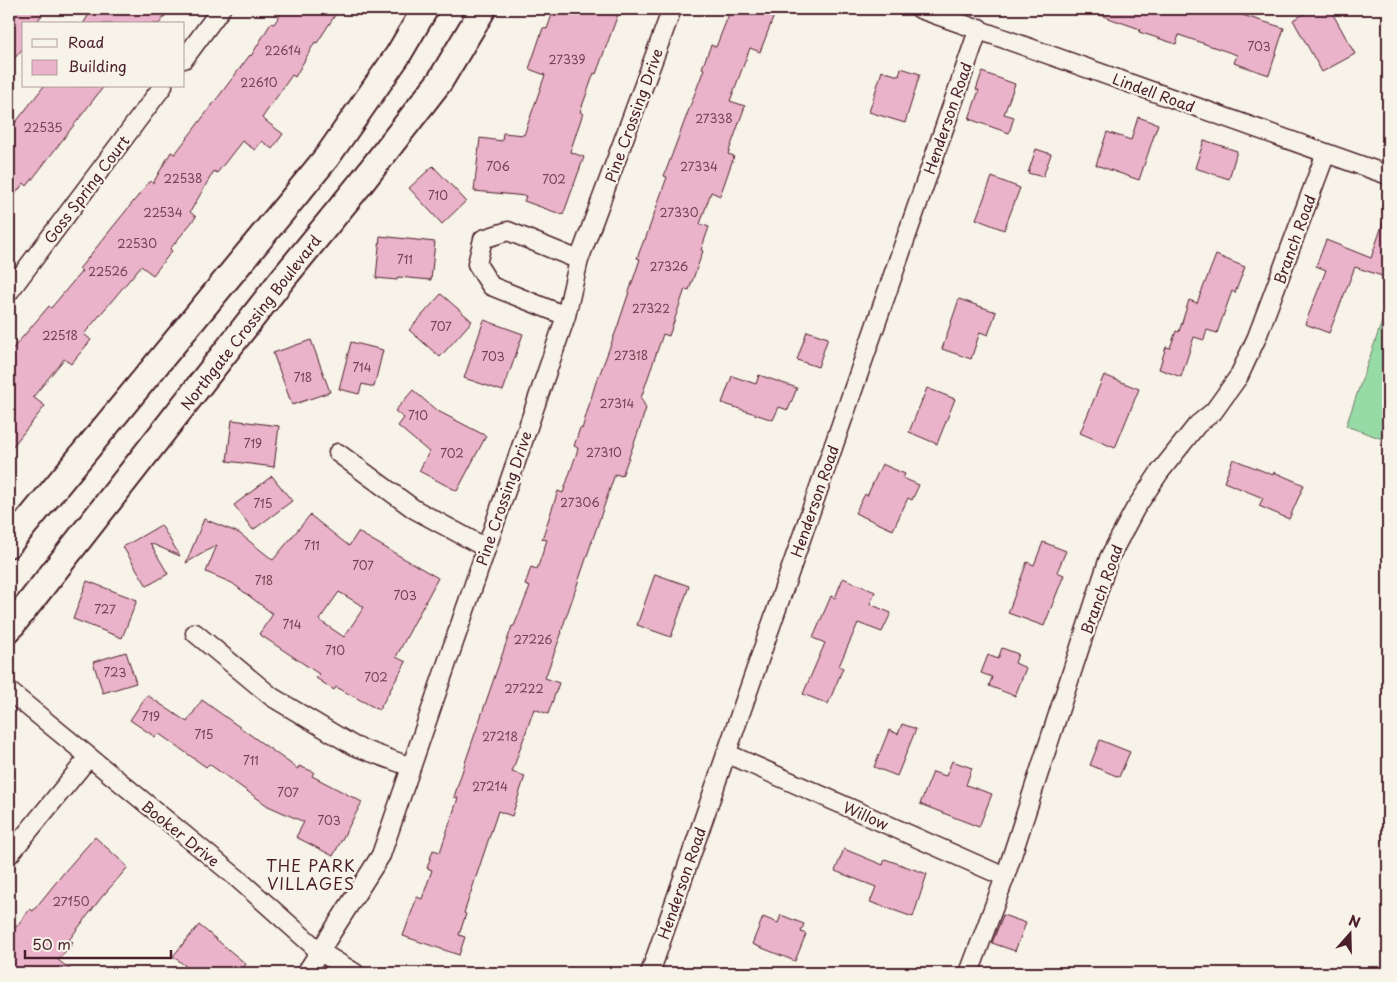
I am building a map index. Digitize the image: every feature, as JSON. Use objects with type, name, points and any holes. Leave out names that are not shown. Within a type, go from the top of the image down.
[{"type":"main road","points":[[9,544],[327,157],[398,55],[425,9]]},
{"type":"main road","name":"Northgate Crossing Boulevard","points":[[9,629],[440,80],[483,9]]},
{"type":"main road","points":[[249,254],[281,281]]},
{"type":"street","points":[[185,58],[221,9]]},
{"type":"street","name":"Pine Crossing Drive","points":[[306,973],[381,856],[566,316],[579,260],[672,9]]},
{"type":"street","name":"Lindell Road","points":[[920,9],[979,28],[1388,175]]},
{"type":"street","name":"Henderson Road","points":[[650,973],[979,28]]},
{"type":"street","name":"Goss Spring Court","points":[[9,292],[162,88]]},
{"type":"street","name":"Branch Road","points":[[969,973],[1004,877],[1109,558],[1135,508],[1159,473],[1197,425],[1214,411],[1239,376],[1257,337],[1326,153]]},
{"type":"street","points":[[566,316],[491,286],[477,264],[483,239],[508,231],[579,260]]},
{"type":"street","points":[[338,453],[414,509],[486,548]]},
{"type":"street","points":[[195,633],[272,697],[354,746],[411,767]]},
{"type":"street","name":"Booker Drive","points":[[9,691],[237,878],[319,952],[354,973]]},
{"type":"street","name":"Willow","points":[[726,753],[1004,877]]},
{"type":"street","points":[[9,855],[90,757]]},
{"type":"green space","points":[[1388,304],[1388,441],[1346,426]]},
{"type":"building","points":[[9,9],[47,9],[37,22],[22,22],[22,49],[9,65]]},
{"type":"building","points":[[92,9],[170,9],[160,22],[84,22]]},
{"type":"building","points":[[284,9],[339,9],[317,43],[315,42],[295,77],[292,75],[262,118],[283,134],[272,149],[262,141],[255,150],[242,141],[217,173],[214,171],[190,212],[196,217],[170,249],[172,251],[153,275],[141,266],[84,334],[91,340],[71,364],[64,359],[33,397],[45,406],[9,451],[9,353],[82,271],[79,269],[150,181],[153,183],[171,152],[175,154],[251,56],[271,23],[274,24]]},
{"type":"building","points":[[554,9],[620,9],[580,112],[583,113],[570,152],[584,157],[563,215],[524,201],[526,196],[474,191],[480,138],[502,141],[503,133],[524,135],[545,75],[529,69],[543,28],[547,29]]},
{"type":"building","points":[[731,9],[765,9],[775,13],[760,52],[750,48],[730,101],[745,106],[728,154],[734,156],[720,196],[711,192],[700,224],[709,227],[701,250],[703,251],[689,290],[685,289],[669,336],[663,334],[641,398],[646,408],[640,427],[622,476],[615,474],[545,678],[559,683],[548,714],[534,709],[512,772],[525,776],[512,816],[498,811],[464,913],[466,914],[459,935],[465,937],[459,955],[403,936],[417,897],[422,899],[432,870],[427,868],[433,850],[440,852],[458,798],[454,797],[467,757],[512,626],[514,626],[530,587],[525,585],[531,567],[537,569],[547,540],[542,539],[558,491],[563,493],[577,452],[578,448],[574,446],[580,428],[582,429],[598,375],[617,328],[640,259],[637,258],[667,177],[664,176],[704,69],[702,68],[711,45],[716,47]]},
{"type":"building","points":[[1089,9],[1223,9],[1284,28],[1269,75],[1234,63],[1237,55],[1179,35],[1176,44],[1139,32],[1140,29],[1088,11]]},
{"type":"building","points":[[1313,9],[1330,9],[1355,54],[1322,72],[1293,20]]},
{"type":"building","points":[[901,68],[920,74],[905,123],[869,112],[882,71],[899,76]]},
{"type":"building","points":[[982,72],[1015,84],[1004,114],[1014,117],[1009,133],[969,119],[979,90],[976,90]]},
{"type":"building","points":[[42,88],[102,88],[27,186],[24,183],[9,202],[9,131]]},
{"type":"building","points":[[1138,117],[1158,124],[1139,180],[1096,165],[1107,132],[1131,140]]},
{"type":"building","points":[[1204,140],[1237,151],[1229,179],[1195,168]]},
{"type":"building","points":[[1036,149],[1051,154],[1043,177],[1028,173]]},
{"type":"building","points":[[433,166],[466,201],[442,224],[409,188]]},
{"type":"building","points":[[992,177],[1020,188],[1004,230],[976,219]]},
{"type":"building","points":[[1386,214],[1388,215],[1388,278],[1355,267],[1329,333],[1305,324],[1326,270],[1316,266],[1326,240],[1371,258]]},
{"type":"building","points":[[380,236],[435,242],[431,280],[398,277],[397,280],[376,278]]},
{"type":"building","points":[[1216,255],[1245,267],[1235,293],[1232,291],[1217,333],[1207,330],[1204,340],[1194,337],[1181,377],[1159,369],[1166,347],[1170,348],[1176,331],[1179,332],[1189,300],[1197,303]]},
{"type":"building","points":[[441,294],[472,321],[440,357],[409,330]]},
{"type":"building","points":[[959,299],[996,312],[988,335],[980,332],[971,359],[942,349]]},
{"type":"building","points":[[484,320],[523,334],[503,391],[464,378]]},
{"type":"building","points":[[807,331],[828,338],[818,367],[797,360]]},
{"type":"building","points":[[311,340],[330,392],[292,405],[273,353]]},
{"type":"building","points":[[351,342],[383,350],[374,387],[362,384],[359,394],[339,389]]},
{"type":"building","points":[[759,375],[797,388],[788,410],[779,407],[773,420],[722,403],[732,376],[756,384]]},
{"type":"building","points":[[1104,375],[1139,389],[1115,448],[1080,433]]},
{"type":"building","points":[[927,388],[955,399],[937,444],[909,432]]},
{"type":"building","points":[[413,390],[436,410],[486,436],[457,491],[419,471],[429,452],[398,426],[404,418],[395,411]]},
{"type":"building","points":[[232,420],[279,426],[274,467],[227,461]]},
{"type":"building","points":[[1233,459],[1273,475],[1274,472],[1304,485],[1289,519],[1259,506],[1263,498],[1224,482]]},
{"type":"building","points":[[882,464],[905,474],[903,478],[919,485],[912,500],[908,498],[893,530],[855,513],[865,494],[867,496]]},
{"type":"building","points":[[272,476],[292,501],[253,530],[234,505]]},
{"type":"building","points":[[310,515],[349,546],[358,532],[438,578],[396,657],[406,662],[379,710],[336,687],[334,690],[316,678],[319,674],[259,634],[273,614],[232,583],[206,572],[217,545],[186,563],[204,519],[239,533],[273,560]],"holes":[[[339,592],[364,607],[344,637],[319,620]]]},
{"type":"building","points":[[161,525],[180,556],[150,543],[168,574],[147,586],[123,547]]},
{"type":"building","points":[[1043,542],[1066,551],[1057,572],[1064,575],[1044,626],[1008,613],[1027,562],[1034,565]]},
{"type":"building","points":[[655,574],[689,586],[671,637],[637,625]]},
{"type":"building","points":[[843,578],[875,592],[870,604],[891,613],[882,632],[858,623],[839,666],[843,668],[828,704],[803,694],[825,643],[813,638],[831,596],[835,598]]},
{"type":"building","points":[[87,581],[137,600],[122,638],[73,619]]},
{"type":"building","points":[[1002,648],[1018,654],[1015,663],[1026,668],[1015,696],[989,686],[992,677],[981,673],[988,655],[998,659]]},
{"type":"building","points":[[126,652],[136,683],[103,693],[93,662]]},
{"type":"building","points":[[147,695],[187,722],[202,700],[298,769],[299,766],[314,772],[312,776],[362,802],[333,856],[296,837],[304,822],[268,806],[209,764],[206,767],[158,733],[155,737],[130,720]]},
{"type":"building","points":[[902,724],[916,729],[897,776],[874,767],[889,730],[898,734]]},
{"type":"building","points":[[1100,740],[1130,752],[1119,777],[1090,765]]},
{"type":"building","points":[[952,761],[972,768],[966,785],[992,794],[979,827],[920,804],[933,772],[946,776]]},
{"type":"building","points":[[95,837],[128,867],[101,898],[69,940],[73,943],[58,960],[75,973],[9,973],[9,936],[30,909],[33,911]]},
{"type":"building","points":[[844,849],[883,865],[885,859],[927,874],[913,917],[870,902],[876,887],[835,871]]},
{"type":"building","points":[[781,915],[804,924],[801,932],[806,934],[795,961],[752,944],[763,917],[778,923]]},
{"type":"building","points":[[1003,915],[1026,923],[1015,951],[992,943]]},
{"type":"building","points":[[199,925],[246,964],[239,973],[194,973],[173,956]]},
{"type":"district","name":"THE PARK VILLAGES","points":[[311,874]]}]
